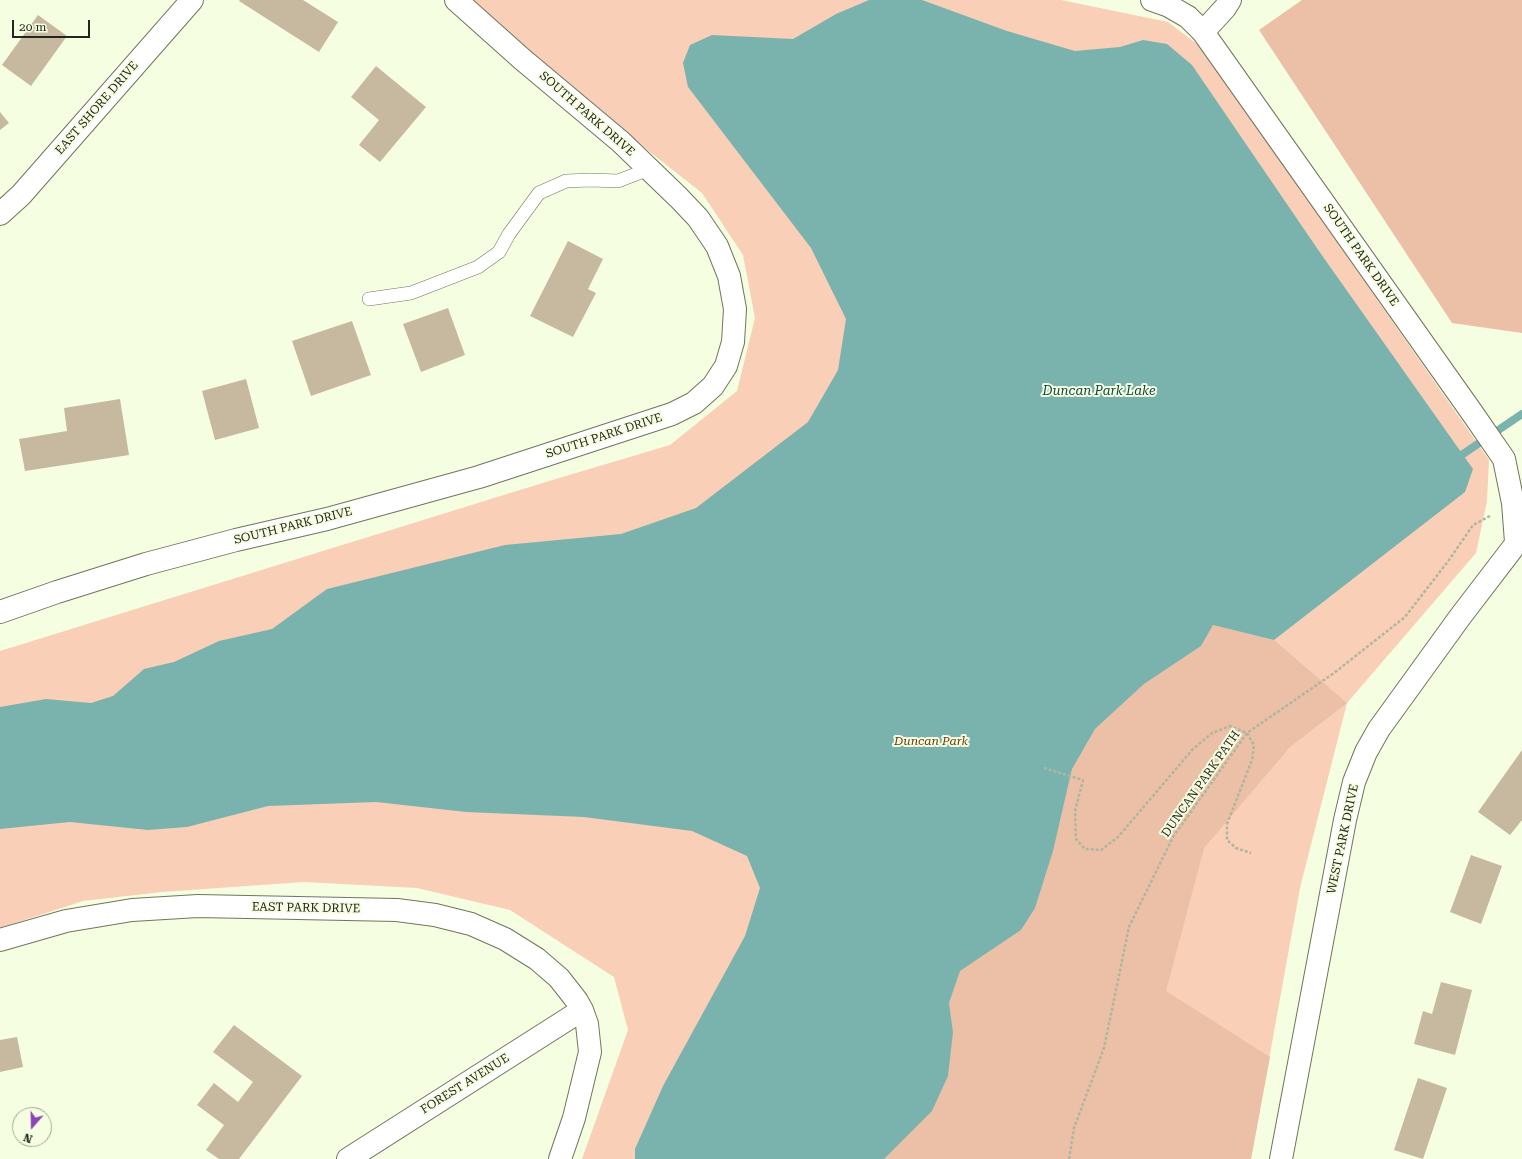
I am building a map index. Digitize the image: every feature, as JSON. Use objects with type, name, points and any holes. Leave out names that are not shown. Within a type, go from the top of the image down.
[{"type":"street","name":"EAST SHORE DRIVE","points":[[0,214],[22,195],[192,0]]},
{"type":"street","name":"SOUTH PARK DRIVE","points":[[0,612],[146,564],[236,540],[327,519],[479,478],[672,414],[694,403],[713,386],[726,366],[733,342],[735,309],[730,276],[717,246],[698,218],[621,142],[522,59],[456,0]]},
{"type":"street","name":"SOUTH PARK DRIVE","points":[[1152,0],[1169,6],[1188,18],[1203,32],[1504,459],[1519,539]]},
{"type":"street","points":[[1203,32],[1225,8],[1230,0]]},
{"type":"street","name":"WEST PARK DRIVE","points":[[1281,1159],[1343,828],[1354,782],[1366,752],[1379,729],[1460,617],[1519,539]]},
{"type":"street","name":"EAST PARK DRIVE","points":[[0,940],[66,921],[132,910],[198,906],[397,910],[434,915],[471,924],[505,939],[537,959],[559,978],[582,1010],[587,1024],[590,1052],[574,1118],[560,1159]]},
{"type":"street","name":"FOREST AVENUE","points":[[348,1159],[582,1010]]},
{"type":"lane","points":[[369,299],[411,293],[478,267],[499,252],[509,234],[539,193],[566,181],[618,181],[649,169]]},
{"type":"path","name":"DUNCAN PARK PATH","points":[[1069,1159],[1074,1128],[1104,1048],[1129,927],[1173,837],[1247,733],[1334,673],[1405,617],[1449,560],[1473,525],[1513,503]]},
{"type":"path","points":[[1044,768],[1083,780],[1075,811],[1076,839],[1085,849],[1101,850],[1118,837],[1193,749],[1212,733],[1230,726],[1247,733],[1254,745],[1252,760],[1227,824],[1226,840],[1236,848],[1251,853]]},
{"type":"green space","name":"Duncan Park Lake","points":[[457,0],[1061,0],[1168,22],[1201,47],[1489,460],[1487,501],[1476,553],[1347,703],[1300,888],[1251,1159],[582,1159],[628,1030],[614,977],[510,910],[417,888],[304,882],[162,892],[83,901],[0,928],[0,651],[670,445],[737,391],[755,318],[743,255],[702,193]]},
{"type":"shaded area","points":[[1302,0],[1522,0],[1522,333],[1452,323],[1259,30]]},
{"type":"shaded area","points":[[1213,625],[1274,640],[1347,703],[1290,747],[1204,848],[1166,991],[1270,1057],[1251,1159],[884,1159],[953,1032],[949,1003],[960,971],[1021,930],[1053,851],[1072,769],[1095,729],[1144,684],[1201,646]]},
{"type":"water","name":"Duncan Park Lake","points":[[869,0],[922,0],[1007,31],[1075,51],[1120,47],[1143,40],[1167,44],[1192,65],[1321,254],[1473,469],[1465,492],[1274,640],[1213,625],[1201,646],[1144,684],[1095,729],[1072,769],[1053,851],[1035,908],[1021,930],[960,971],[949,1003],[953,1032],[948,1076],[932,1111],[884,1159],[635,1159],[635,1149],[663,1086],[745,936],[760,888],[747,856],[692,831],[584,817],[466,812],[376,802],[268,806],[187,827],[148,830],[70,822],[0,829],[0,707],[46,699],[91,703],[113,696],[144,669],[174,662],[219,641],[272,629],[327,589],[505,545],[621,534],[696,508],[808,422],[838,370],[846,319],[811,248],[688,87],[683,63],[690,45],[712,35],[793,39],[836,14]]},
{"type":"building","points":[[303,0],[338,22],[319,52],[239,1]]},
{"type":"building","points":[[38,15],[67,36],[31,86],[2,65]]},
{"type":"building","points":[[376,66],[426,107],[380,162],[359,145],[379,120],[351,97]]},
{"type":"building","points":[[0,112],[9,123],[0,130]]},
{"type":"building","points":[[568,241],[603,259],[588,289],[596,293],[573,337],[530,316]]},
{"type":"building","points":[[448,308],[465,355],[421,372],[403,324]]},
{"type":"building","points":[[352,321],[371,375],[311,396],[292,341]]},
{"type":"building","points":[[246,379],[259,428],[215,440],[202,391]]},
{"type":"building","points":[[120,399],[129,455],[25,471],[19,439],[67,431],[64,408]]},
{"type":"building","points":[[1522,750],[1522,820],[1510,835],[1478,812]]},
{"type":"building","points":[[1471,855],[1502,866],[1481,924],[1450,912]]},
{"type":"building","points":[[1441,982],[1472,990],[1455,1055],[1414,1044],[1423,1011],[1432,1014]]},
{"type":"building","points":[[234,1025],[302,1076],[239,1159],[219,1159],[206,1150],[224,1125],[197,1105],[214,1083],[238,1102],[253,1082],[213,1052]]},
{"type":"building","points":[[17,1037],[23,1067],[0,1072],[0,1040]]},
{"type":"building","points":[[1418,1078],[1447,1088],[1423,1159],[1394,1150]]},
{"type":"waterway","points":[[1463,454],[1522,414]]},
{"type":"park label","name":"Duncan Park","points":[[931,741]]}]
